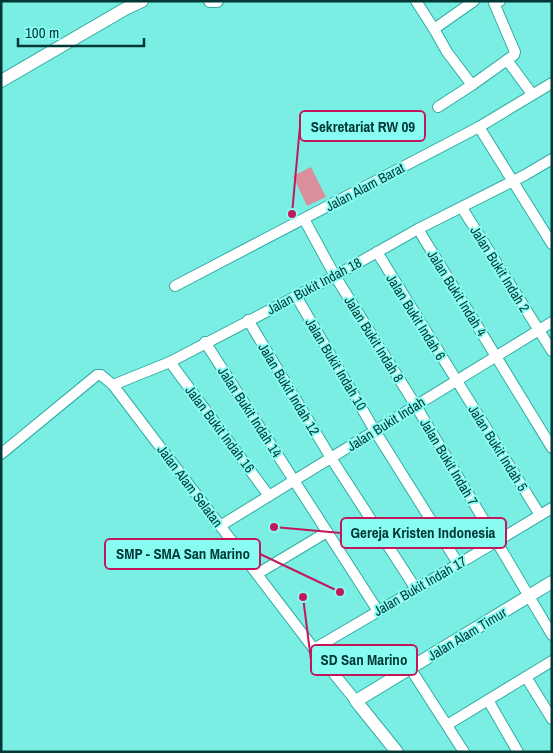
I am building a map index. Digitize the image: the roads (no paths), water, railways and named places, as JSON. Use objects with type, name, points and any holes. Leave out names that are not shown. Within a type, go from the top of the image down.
[{"type":"street","points":[[1,80],[142,1]]},
{"type":"street","points":[[210,1],[216,1]]},
{"type":"street","points":[[416,1],[447,52],[472,84]]},
{"type":"street","points":[[434,29],[474,1]]},
{"type":"street","points":[[438,107],[514,55],[515,52],[495,2]]},
{"type":"street","points":[[507,60],[532,94]]},
{"type":"street","name":"Jalan Alam Barat","points":[[175,286],[479,127],[552,83]]},
{"type":"street","points":[[479,127],[552,244]]},
{"type":"street","name":"Jalan Bukit Indah 18","points":[[113,385],[170,362],[336,276],[418,229],[462,208],[552,159]]},
{"type":"street","name":"Jalan Bukit Indah 2","points":[[462,208],[552,351]]},
{"type":"street","name":"Jalan Bukit Indah 8","points":[[304,220],[416,406]]},
{"type":"street","name":"Jalan Bukit Indah 4","points":[[418,229],[552,448]]},
{"type":"street","name":"Jalan Bukit Indah 6","points":[[377,252],[456,381]]},
{"type":"street","name":"Jalan Bukit Indah 10","points":[[296,296],[375,431],[459,565]]},
{"type":"street","name":"Jalan Bukit Indah 12","points":[[248,320],[331,458],[416,589]]},
{"type":"street","name":"Jalan Bukit Indah","points":[[220,526],[552,322]]},
{"type":"street","name":"Jalan Bukit Indah 14","points":[[206,342],[378,611]]},
{"type":"street","name":"Jalan Bukit Indah 16","points":[[170,362],[269,496]]},
{"type":"street","points":[[1,454],[97,375],[101,374],[113,385]]},
{"type":"street","name":"Jalan Bukit Indah 5","points":[[456,381],[540,515]]},
{"type":"street","name":"Jalan Alam Selatan","points":[[113,385],[314,649],[397,752]]},
{"type":"street","name":"Jalan Bukit Indah 7","points":[[416,406],[552,634]]},
{"type":"street","name":"Jalan Bukit Indah 17","points":[[314,649],[459,565],[552,508]]},
{"type":"street","points":[[257,574],[327,532]]},
{"type":"street","name":"Jalan Alam Timur","points":[[356,702],[552,582]]},
{"type":"street","points":[[447,725],[552,661]]},
{"type":"street","points":[[410,668],[464,752]]},
{"type":"street","points":[[526,677],[552,719]]},
{"type":"street","points":[[488,700],[518,752]]},
{"type":"place","name":"Sekretariat RW 09","points":[[292,214]]},
{"type":"place","name":"Gereja Kristen Indonesia","points":[[274,527]]},
{"type":"place","name":"SMP - SMA San Marino","points":[[340,592]]},
{"type":"place","name":"SD San Marino","points":[[303,597]]}]
